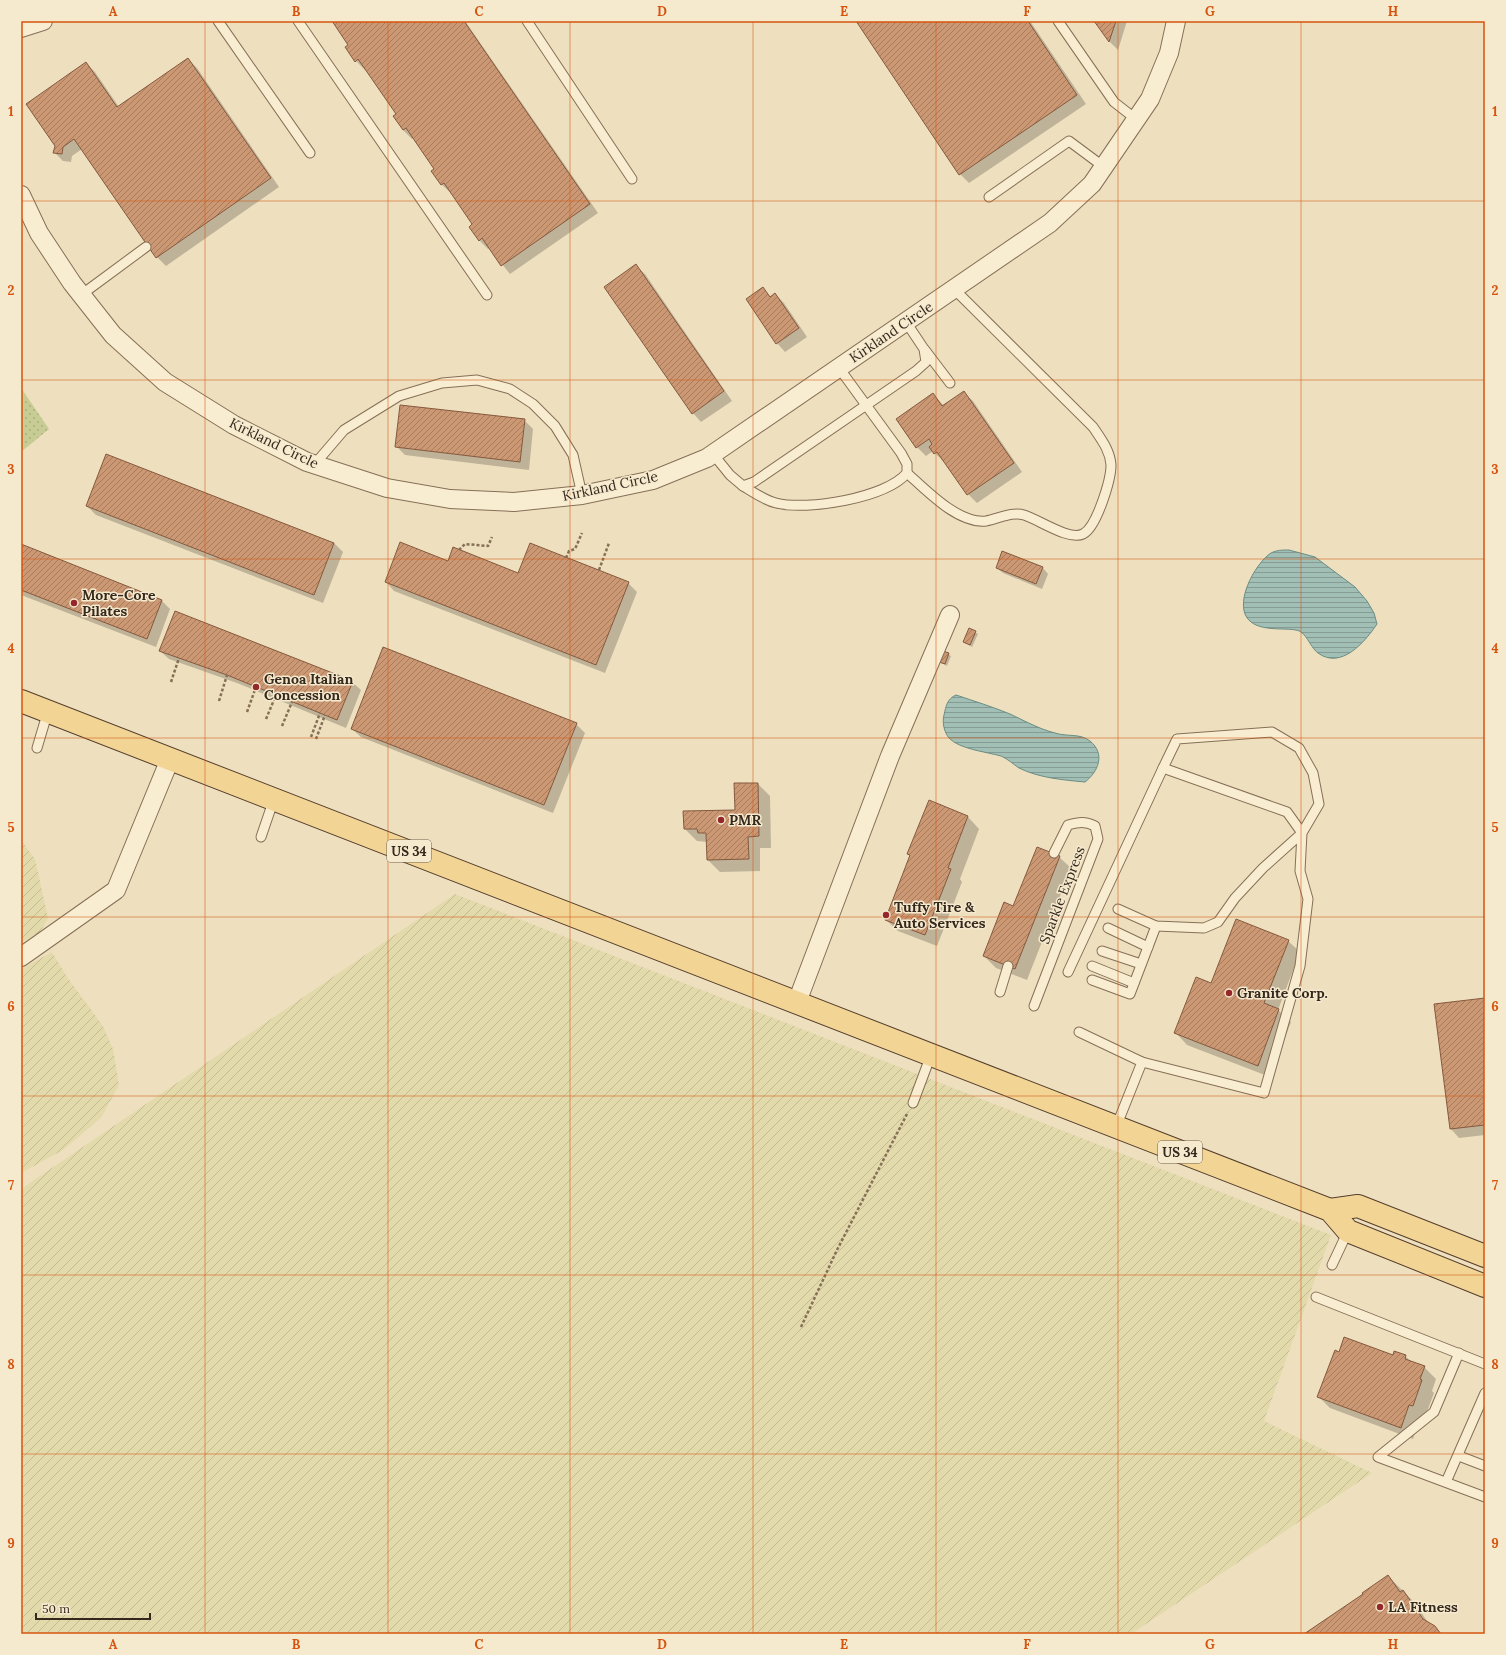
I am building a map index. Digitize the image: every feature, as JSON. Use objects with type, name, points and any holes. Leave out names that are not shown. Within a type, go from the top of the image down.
[{"type":"main road","name":"US 34","points":[[21,701],[1330,1210],[1348,1231],[1485,1286]]},
{"type":"main road","name":"US 34","points":[[1330,1210],[1358,1206],[1485,1256]]},
{"type":"street","points":[[21,28],[43,21]]},
{"type":"street","name":"Kirkland Circle","points":[[21,195],[39,233],[81,295],[114,335],[165,382],[234,425],[314,465],[387,488],[450,499],[514,502],[582,494],[653,480],[713,454],[1050,223],[1092,184],[1137,120],[1150,98],[1169,52],[1176,21]]},
{"type":"street","points":[[797,1002],[890,756],[950,615]]},
{"type":"street","points":[[21,957],[116,890],[170,759]]},
{"type":"lane","points":[[218,21],[310,154]]},
{"type":"lane","points":[[298,21],[487,295]]},
{"type":"lane","points":[[527,21],[632,179]]},
{"type":"lane","points":[[1058,21],[1114,102],[1137,120]]},
{"type":"lane","points":[[989,197],[1069,141],[1104,167]]},
{"type":"lane","points":[[81,295],[146,247]]},
{"type":"lane","points":[[907,473],[939,502],[964,516],[983,521],[1018,513],[1060,531],[1075,535],[1083,534],[1090,528],[1107,490],[1111,465],[1107,447],[1093,427],[954,289]]},
{"type":"lane","points":[[906,322],[950,383]]},
{"type":"lane","points":[[743,486],[754,482],[916,371],[926,362],[924,349]]},
{"type":"lane","points":[[713,454],[730,475],[743,486],[775,503],[794,506],[819,504],[870,494],[902,479],[907,473],[907,464],[901,453],[862,408],[839,368]]},
{"type":"lane","points":[[314,465],[344,430],[399,396],[442,384],[477,380],[510,389],[533,404],[555,426],[573,455],[582,494]]},
{"type":"lane","points":[[37,748],[48,711]]},
{"type":"lane","points":[[1068,972],[1177,739],[1272,732],[1299,748],[1313,773],[1319,804],[1302,833],[1263,868],[1235,898],[1218,922],[1204,928],[1156,926],[1118,909]]},
{"type":"lane","points":[[1079,1032],[1142,1062],[1264,1093],[1300,966],[1308,899],[1300,871],[1302,833],[1287,812],[1163,768]]},
{"type":"lane","points":[[261,837],[274,799]]},
{"type":"lane","name":"Sparkle Express","points":[[1034,1006],[1098,839],[1095,826],[1087,822],[1078,822],[1068,825],[1054,853]]},
{"type":"lane","points":[[1092,980],[1130,994],[1156,926]]},
{"type":"lane","points":[[1108,928],[1148,947]]},
{"type":"lane","points":[[1102,951],[1141,964]]},
{"type":"lane","points":[[1000,992],[1008,966]]},
{"type":"lane","points":[[1092,966],[1134,983]]},
{"type":"lane","points":[[913,1103],[931,1055]]},
{"type":"lane","points":[[1116,1127],[1142,1062]]},
{"type":"lane","points":[[1332,1265],[1348,1231]]},
{"type":"lane","points":[[1316,1297],[1485,1364]]},
{"type":"lane","points":[[1459,1353],[1434,1412],[1378,1457],[1485,1497]]},
{"type":"lane","points":[[1446,1482],[1459,1456],[1485,1393]]},
{"type":"lane","points":[[1459,1456],[1485,1466]]},
{"type":"path","points":[[566,558],[569,551],[575,549],[582,533]]},
{"type":"path","points":[[459,550],[466,544],[488,546],[492,537]]},
{"type":"path","points":[[599,570],[609,543]]},
{"type":"path","points":[[171,682],[180,658]]},
{"type":"path","points":[[219,701],[228,675]]},
{"type":"path","points":[[247,712],[256,687]]},
{"type":"path","points":[[266,720],[276,695]]},
{"type":"path","points":[[282,726],[292,702]]},
{"type":"path","points":[[311,737],[320,713]]},
{"type":"path","points":[[316,739],[325,715]]},
{"type":"path","points":[[801,1327],[837,1250],[913,1103]]},
{"type":"shaded area","points":[[21,840],[35,859],[48,918],[40,932],[21,943]]},
{"type":"shaded area","points":[[455,894],[1331,1235],[1264,1421],[1372,1473],[1131,1634],[21,1634],[21,1189]]},
{"type":"shaded area","points":[[52,952],[67,977],[103,1026],[113,1049],[119,1085],[101,1118],[63,1150],[21,1173],[21,969]]},
{"type":"green space","points":[[21,388],[49,429],[21,452]]},
{"type":"water","points":[[1280,550],[1289,550],[1315,557],[1355,587],[1367,601],[1374,613],[1377,624],[1366,639],[1352,652],[1335,658],[1327,657],[1318,653],[1301,632],[1292,629],[1271,628],[1257,625],[1251,622],[1245,615],[1243,606],[1244,596],[1252,575],[1258,566],[1271,553]]},
{"type":"water","points":[[956,695],[1004,711],[1049,731],[1078,736],[1090,741],[1098,751],[1099,757],[1097,768],[1085,782],[1052,778],[1019,768],[1001,756],[959,745],[949,738],[943,724],[947,703]]},
{"type":"building","points":[[332,21],[464,21],[590,204],[501,266],[482,238],[479,241],[469,227],[472,224],[444,183],[441,185],[431,171],[434,169],[406,128],[403,130],[393,116],[396,114],[358,59],[355,62],[345,47],[348,45]]},
{"type":"building","points":[[856,21],[1028,21],[1077,95],[959,175]]},
{"type":"building","points":[[1094,21],[1116,21],[1109,42]]},
{"type":"building","points":[[188,58],[271,178],[156,258],[74,139],[63,147],[62,154],[53,153],[55,146],[26,104],[86,62],[117,107]]},
{"type":"building","points":[[636,264],[724,391],[692,414],[604,287]]},
{"type":"building","points":[[763,287],[770,297],[775,293],[799,328],[776,344],[746,299]]},
{"type":"building","points":[[964,391],[1014,463],[967,495],[937,452],[934,454],[929,447],[932,444],[929,439],[916,448],[896,419],[933,393],[942,406]]},
{"type":"building","points":[[400,405],[525,419],[520,462],[395,447]]},
{"type":"building","points":[[106,454],[334,543],[314,595],[86,506]]},
{"type":"building","points":[[400,542],[448,561],[453,547],[518,573],[530,543],[629,582],[596,665],[385,582]]},
{"type":"building","points":[[21,544],[162,600],[147,639],[21,590]]},
{"type":"building","points":[[1002,551],[1043,567],[1036,584],[996,568]]},
{"type":"building","points":[[175,611],[353,681],[337,720],[227,675],[159,651]]},
{"type":"building","points":[[969,628],[976,631],[970,645],[963,642]]},
{"type":"building","points":[[383,647],[577,723],[544,805],[351,729]]},
{"type":"building","points":[[940,650],[949,653],[945,664],[936,661]]},
{"type":"building","name":"PMR","points":[[734,783],[758,783],[759,836],[748,837],[749,859],[707,860],[706,833],[698,833],[697,829],[684,829],[683,811],[735,810]]},
{"type":"building","points":[[929,800],[968,816],[948,868],[951,869],[925,935],[885,920],[910,855],[907,854]]},
{"type":"building","points":[[1037,847],[1060,856],[1015,969],[983,956],[1004,902],[1013,906]]},
{"type":"building","name":"Granite Corp.","points":[[1236,919],[1289,940],[1264,1003],[1279,1009],[1258,1066],[1174,1033],[1196,977],[1211,983]]},
{"type":"building","points":[[1485,998],[1485,1125],[1450,1129],[1434,1004]]},
{"type":"building","points":[[1344,1337],[1393,1355],[1394,1351],[1406,1355],[1405,1359],[1425,1366],[1413,1406],[1409,1405],[1401,1428],[1317,1397],[1335,1350],[1339,1352]]},
{"type":"building","name":"LA Fitness","points":[[1388,1575],[1400,1592],[1403,1590],[1423,1619],[1435,1626],[1441,1634],[1304,1634],[1363,1594],[1362,1593]]},
{"type":"place","name":"More-Core Pilates","points":[[74,603]]},
{"type":"place","name":"Genoa Italian Concession","points":[[256,687]]},
{"type":"place","name":"PMR","points":[[721,820]]},
{"type":"place","name":"Tuffy Tire & Auto Services","points":[[886,915]]},
{"type":"place","name":"Granite Corp.","points":[[1229,993]]},
{"type":"place","name":"LA Fitness","points":[[1380,1607]]}]
